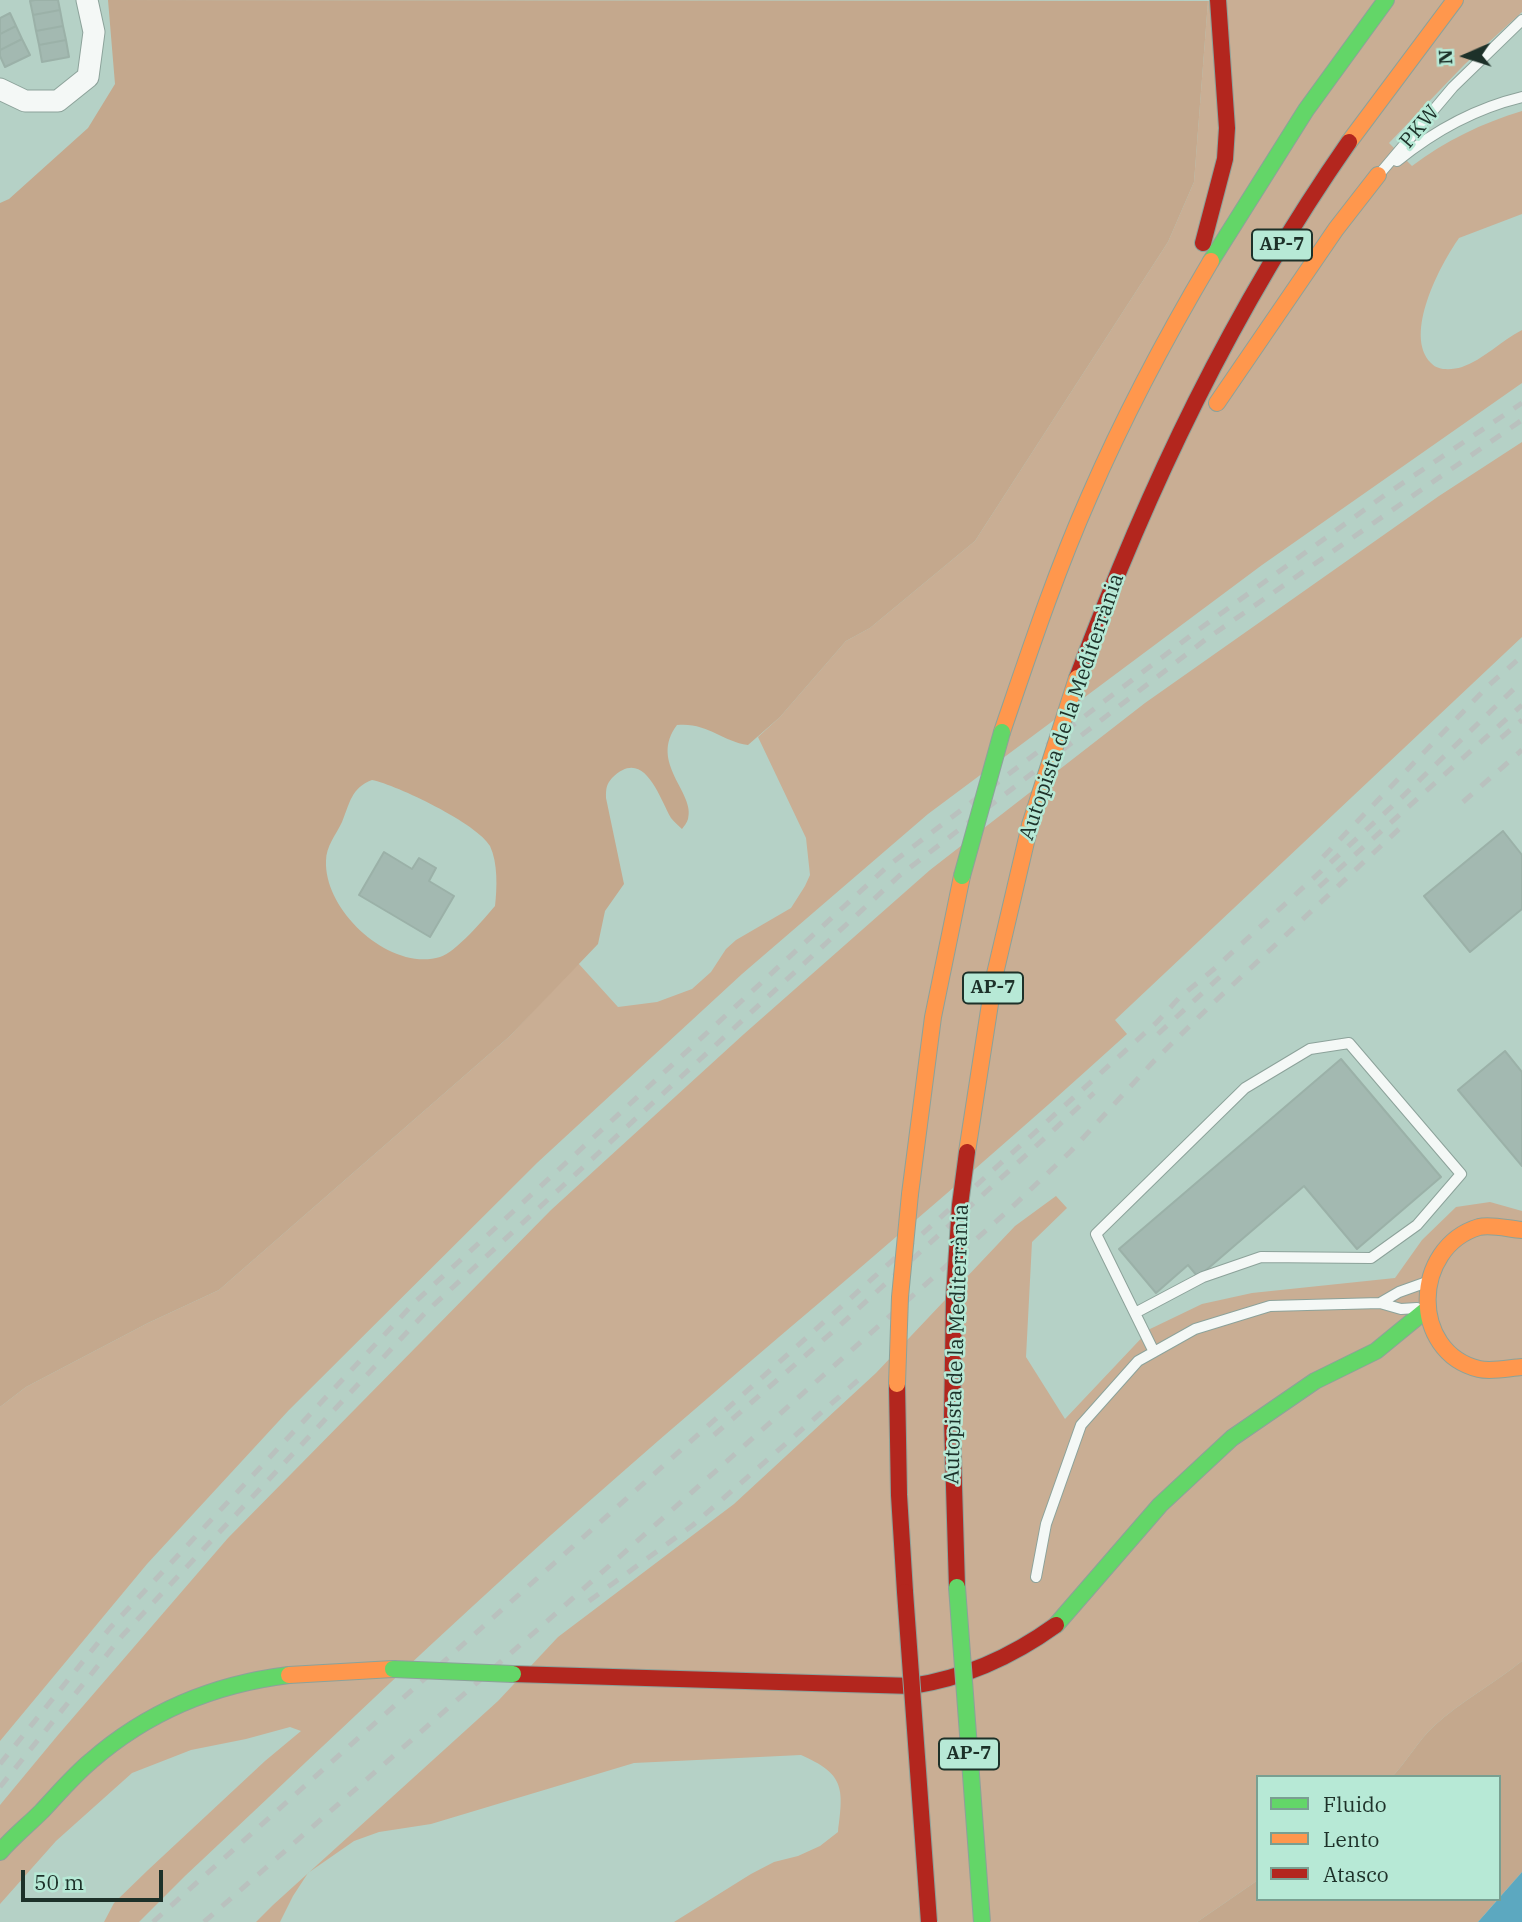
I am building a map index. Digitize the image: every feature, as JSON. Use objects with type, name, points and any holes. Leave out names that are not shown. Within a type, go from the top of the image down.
[{"type":"main road","points":[[1190,296],[1225,159],[1227,128],[1218,0]]},
{"type":"main road","name":"AP-7","points":[[929,1922],[899,1495],[897,1384],[900,1297],[910,1195],[933,1017],[962,876],[1002,732],[1031,647],[1102,467],[1144,380],[1237,214],[1288,134],[1386,0]]},
{"type":"main road","name":"Autopista de la Mediterrània","points":[[982,1922],[957,1587],[952,1419],[954,1298],[960,1205],[994,978],[1030,825],[1107,595],[1179,431],[1263,274],[1360,125],[1455,0]]},
{"type":"main road","points":[[1142,511],[1336,229],[1378,175]]},
{"type":"main road","points":[[1522,1230],[1484,1227],[1458,1237],[1438,1257],[1427,1282],[1426,1309],[1436,1347],[1480,1369],[1495,1371],[1522,1367]]},
{"type":"main road","points":[[3,1859],[41,1811],[92,1760],[148,1719],[236,1684],[276,1675],[336,1669],[393,1669],[912,1686],[963,1674],[1028,1645],[1057,1624],[1160,1506],[1232,1438],[1315,1381],[1376,1351],[1426,1309]]},
{"type":"main road","points":[[1376,1351],[1403,1349]]},
{"type":"street","points":[[0,89],[25,101],[58,101],[88,77],[94,32],[87,0]]},
{"type":"lane","name":"PKW","points":[[1378,175],[1453,87],[1522,20]]},
{"type":"lane","points":[[1378,175],[1416,145],[1465,117],[1522,97]]},
{"type":"lane","points":[[1135,1314],[1203,1277],[1261,1257],[1371,1258],[1417,1224],[1461,1174],[1349,1043],[1310,1049],[1245,1088],[1096,1234],[1135,1314],[1154,1352]]},
{"type":"lane","points":[[1380,1303],[1399,1292],[1427,1282]]},
{"type":"lane","points":[[1036,1577],[1046,1524],[1081,1425],[1138,1361],[1195,1329],[1270,1306],[1380,1303],[1401,1309],[1426,1309]]},
{"type":"shaded area","points":[[108,0],[1208,1],[1194,182],[1168,242],[975,541],[870,628],[846,641],[780,717],[748,745],[697,726],[677,725],[669,739],[668,752],[670,765],[689,809],[688,820],[682,829],[671,818],[649,778],[642,771],[633,768],[623,770],[612,778],[607,787],[606,798],[624,884],[605,911],[598,944],[510,1036],[219,1290],[148,1323],[26,1387],[0,1407],[0,203],[9,199],[88,128],[115,84]],"holes":[[[372,780],[417,797],[470,827],[483,837],[493,853],[496,876],[495,906],[461,942],[440,957],[421,959],[401,955],[381,946],[348,917],[328,880],[328,850],[352,797],[365,783]]]},
{"type":"shaded area","points":[[1522,0],[1522,12],[1465,64],[1389,143],[1412,166],[1464,134],[1522,111],[1522,214],[1459,238],[1434,282],[1427,300],[1421,335],[1423,351],[1431,363],[1441,369],[1450,369],[1470,364],[1522,330],[1522,383],[1262,565],[928,814],[742,974],[538,1162],[289,1410],[147,1564],[0,1741],[0,1407],[26,1387],[148,1323],[219,1290],[510,1036],[578,963],[618,1007],[657,1002],[692,989],[711,972],[726,949],[736,940],[791,908],[810,875],[806,838],[758,737],[780,717],[846,641],[870,628],[975,541],[1168,242],[1194,182],[1208,1]]},
{"type":"shaded area","points":[[1522,442],[1522,637],[1115,1020],[1127,1034],[510,1572],[139,1922],[104,1922],[114,1903],[148,1870],[301,1731],[290,1727],[191,1750],[132,1773],[56,1841],[0,1904],[0,1805],[228,1538],[551,1210],[744,1034],[930,870],[1145,703],[1439,496]]},
{"type":"shaded area","points":[[1056,1196],[1067,1208],[1032,1242],[1026,1357],[1065,1419],[1150,1329],[1202,1304],[1252,1293],[1395,1278],[1422,1240],[1456,1207],[1490,1202],[1522,1211],[1522,1661],[1434,1726],[1394,1775],[1256,1775],[1256,1881],[1197,1922],[674,1922],[751,1874],[774,1862],[798,1856],[820,1846],[838,1832],[841,1804],[838,1784],[826,1769],[801,1755],[634,1763],[431,1824],[379,1832],[354,1841],[309,1872],[498,1701],[558,1637],[734,1504],[876,1373],[1015,1226]]},
{"type":"shaded area","points":[[1522,1661],[1522,1872],[1501,1896],[1501,1775],[1394,1775],[1434,1726]]},
{"type":"shaded area","points":[[308,1874],[280,1922],[256,1922],[273,1905]]},
{"type":"shaded area","points":[[1256,1881],[1256,1901],[1496,1901],[1478,1922],[1197,1922]]},
{"type":"water","points":[[1522,1872],[1522,1922],[1478,1922],[1496,1901],[1501,1901],[1501,1896]]},
{"type":"building","points":[[58,0],[60,10],[33,15],[30,1]]},
{"type":"building","points":[[60,10],[63,26],[36,31],[33,15]]},
{"type":"building","points":[[10,13],[16,26],[0,34],[0,18]]},
{"type":"building","points":[[16,26],[22,39],[0,50],[0,34]]},
{"type":"building","points":[[63,26],[66,40],[39,45],[36,31]]},
{"type":"building","points":[[22,39],[30,55],[5,67],[0,50]]},
{"type":"building","points":[[66,40],[69,57],[42,62],[39,45]]},
{"type":"building","points":[[1503,831],[1522,855],[1522,909],[1470,952],[1424,896]]},
{"type":"building","points":[[384,852],[412,869],[419,858],[436,868],[429,881],[454,896],[430,937],[359,895]]},
{"type":"building","points":[[1505,1051],[1522,1072],[1522,1166],[1458,1090]]},
{"type":"building","points":[[1341,1059],[1441,1177],[1357,1249],[1304,1186],[1198,1277],[1188,1265],[1156,1293],[1119,1249]]},
{"type":"railway","points":[[0,1764],[110,1628],[415,1302],[889,865],[1198,630],[1385,495],[1522,403]]},
{"type":"railway","points":[[0,1787],[122,1636],[426,1312],[899,876],[1205,640],[1522,420]]},
{"type":"railway","points":[[1323,857],[1488,686],[1522,656]]},
{"type":"railway","points":[[153,1922],[1157,1022],[1179,998],[1400,799],[1522,681]]},
{"type":"railway","points":[[1319,887],[1522,705]]},
{"type":"railway","points":[[1501,738],[1522,720]]},
{"type":"railway","points":[[1463,802],[1522,750]]},
{"type":"railway","points":[[204,1922],[1009,1210],[1071,1151],[1153,1062],[1209,1007],[1399,829]]},
{"type":"railway","points":[[1158,1034],[1223,974]]},
{"type":"railway","points":[[714,1435],[837,1328],[1094,1093]]},
{"type":"railway","points":[[589,1601],[693,1525],[864,1375]]},
{"type":"traffic: fast","points":[[1211,261],[1306,110],[1386,0]]},
{"type":"traffic: fast","points":[[962,876],[1002,732]]},
{"type":"traffic: fast","points":[[1056,1625],[1160,1505],[1232,1438],[1315,1381],[1376,1351],[1426,1310]]},
{"type":"traffic: fast","points":[[957,1587],[982,1922]]},
{"type":"traffic: fast","points":[[393,1669],[513,1674]]},
{"type":"traffic: fast","points":[[0,1852],[84,1767],[135,1728],[209,1693],[289,1675]]},
{"type":"traffic: slow","points":[[1349,142],[1455,0]]},
{"type":"traffic: slow","points":[[1217,403],[1336,229],[1378,175]]},
{"type":"traffic: slow","points":[[1002,732],[1032,643],[1089,497],[1146,377],[1211,261]]},
{"type":"traffic: slow","points":[[1030,825],[1077,678]]},
{"type":"traffic: slow","points":[[967,1152],[994,978],[1030,825]]},
{"type":"traffic: slow","points":[[910,1194],[933,1017],[962,876]]},
{"type":"traffic: slow","points":[[897,1384],[900,1297],[910,1194]]},
{"type":"traffic: slow","points":[[1522,1230],[1484,1226],[1457,1238],[1441,1255],[1431,1276],[1428,1299],[1431,1322],[1440,1342],[1456,1359],[1484,1370],[1522,1367]]},
{"type":"traffic: slow","points":[[289,1675],[393,1669]]},
{"type":"traffic: jam","points":[[1203,243],[1225,159],[1227,128],[1218,0]]},
{"type":"traffic: jam","points":[[1077,678],[1133,537],[1196,401],[1267,270],[1349,142]]},
{"type":"traffic: jam","points":[[954,1298],[960,1205],[967,1152]]},
{"type":"traffic: jam","points":[[954,1298],[952,1419],[957,1587]]},
{"type":"traffic: jam","points":[[897,1384],[899,1495],[905,1592]]},
{"type":"traffic: jam","points":[[905,1592],[929,1922]]},
{"type":"traffic: jam","points":[[513,1674],[912,1686],[951,1677],[988,1664],[1056,1625]]}]
